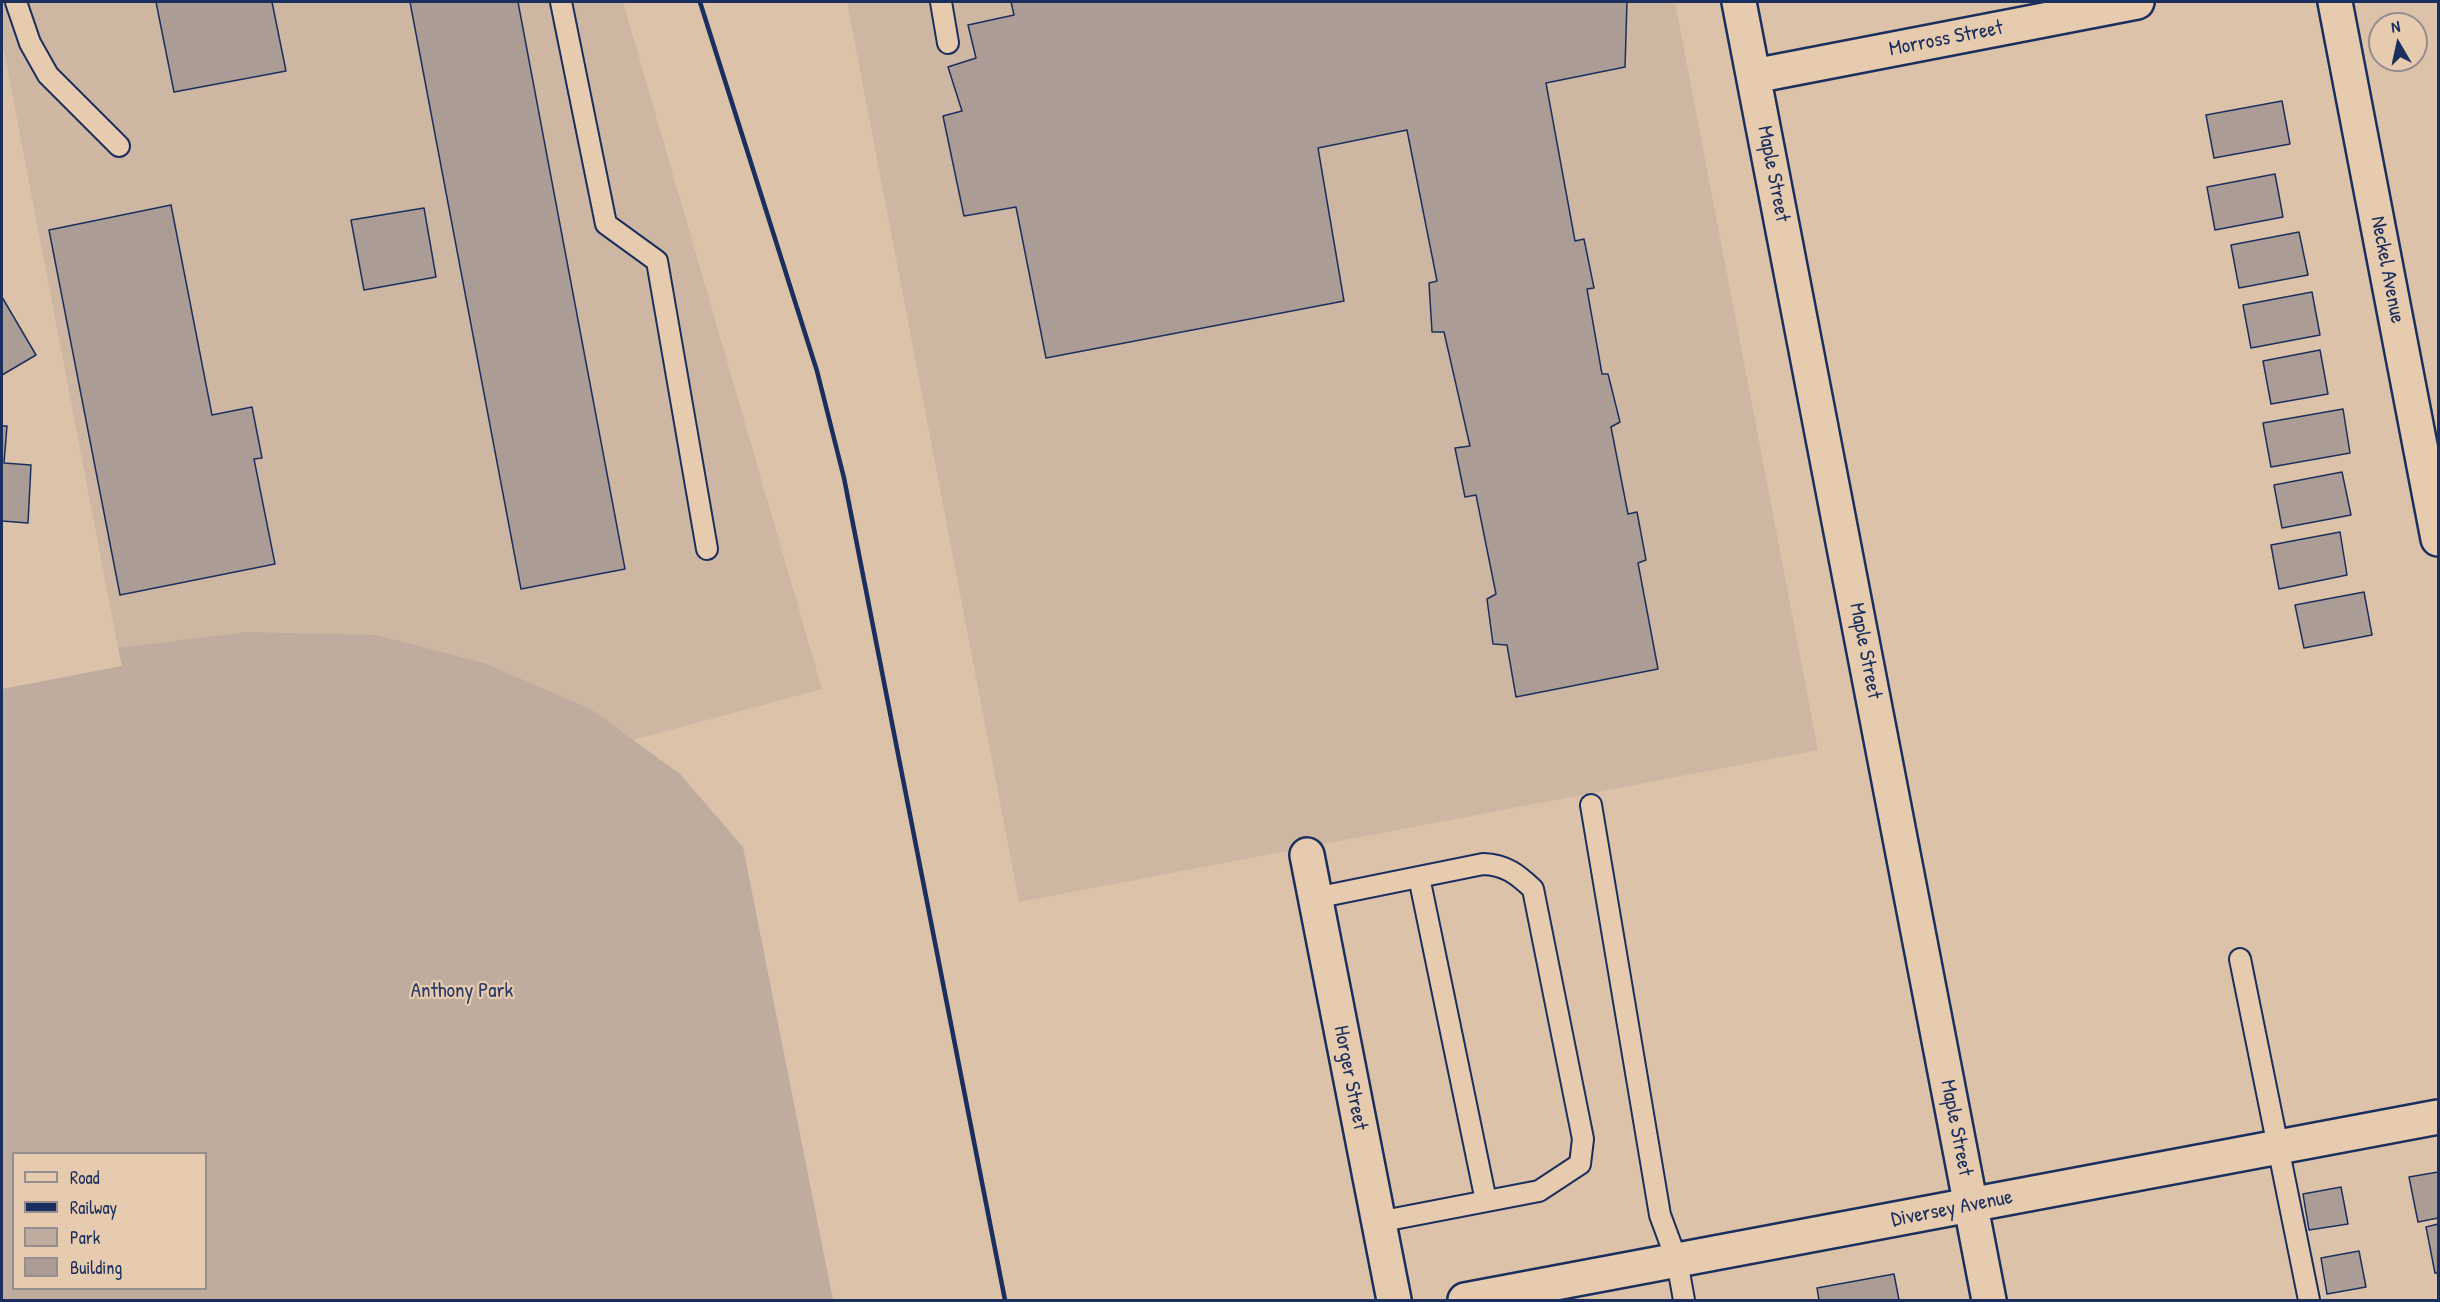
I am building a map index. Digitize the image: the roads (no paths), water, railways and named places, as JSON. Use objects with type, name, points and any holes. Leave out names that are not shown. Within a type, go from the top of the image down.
[{"type":"street","name":"Maple Street","points":[[1738,2],[1989,1300]]},
{"type":"street","name":"Morross Street","points":[[1754,76],[2137,2]]},
{"type":"street","name":"Neckel Avenue","points":[[2335,2],[2439,539]]},
{"type":"street","name":"Horger Street","points":[[1307,855],[1394,1300]]},
{"type":"street","name":"Diversey Avenue","points":[[1465,1300],[2439,1117]]},
{"type":"lane","points":[[16,2],[30,43],[48,75],[118,146]]},
{"type":"lane","points":[[561,2],[606,224],[657,261],[707,549]]},
{"type":"lane","points":[[940,2],[948,43]]},
{"type":"lane","points":[[1591,805],[1660,1215],[1677,1261],[1684,1300]]},
{"type":"lane","points":[[1315,898],[1484,864],[1502,865],[1533,889],[1583,1139],[1580,1164],[1539,1191],[1378,1222]]},
{"type":"lane","points":[[1419,877],[1486,1201]]},
{"type":"lane","points":[[2240,959],[2280,1147],[2308,1300]]},
{"type":"railway","points":[[700,2],[817,371],[844,478],[1005,1300]]},
{"type":"park label","name":"Anthony Park","points":[[462,991]]}]
